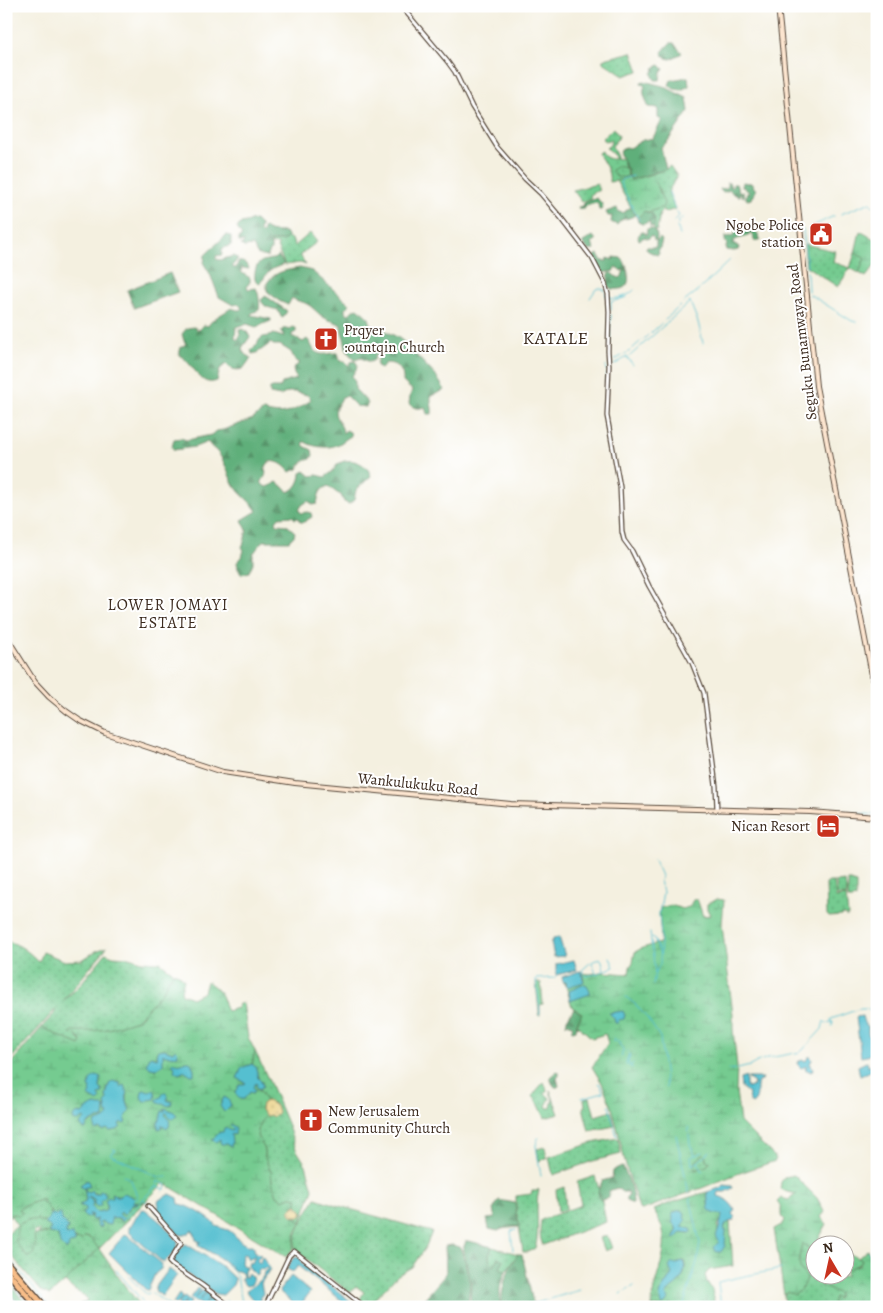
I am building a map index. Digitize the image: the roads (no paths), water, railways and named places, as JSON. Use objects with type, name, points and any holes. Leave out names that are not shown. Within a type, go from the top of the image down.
[{"type":"highway","points":[[6,1262],[45,1307]]},
{"type":"highway","points":[[6,1270],[38,1307]]},
{"type":"main road","name":"Seguku Bunamwaya Road","points":[[778,6],[816,386],[877,701]]},
{"type":"main road","name":"Wankulukuku Road","points":[[6,636],[35,682],[48,697],[79,720],[105,733],[223,772],[295,783],[493,803],[810,812],[877,817]]},
{"type":"street","points":[[401,6],[455,72],[472,107],[497,147],[562,219],[592,258],[605,283],[609,312],[607,416],[620,487],[622,532],[624,540],[632,551],[687,654],[704,693],[716,786],[717,810]]},
{"type":"street","points":[[148,1206],[181,1243],[169,1262],[220,1297],[231,1307]]},
{"type":"street","points":[[265,1307],[289,1256],[294,1252],[364,1307]]},
{"type":"water","points":[[559,937],[565,956],[554,957],[551,942],[553,938]]},
{"type":"water","points":[[574,960],[577,970],[556,975],[556,964]]},
{"type":"water","points":[[581,971],[584,982],[567,987],[562,977]]},
{"type":"water","points":[[585,984],[590,994],[570,1000],[569,991]]},
{"type":"water","points":[[623,1011],[624,1019],[615,1023],[614,1018],[609,1013]]},
{"type":"water","points":[[862,1016],[864,1023],[868,1026],[868,1034],[871,1038],[873,1052],[861,1057],[856,1017]]},
{"type":"water","points":[[164,1049],[173,1052],[175,1049],[178,1055],[170,1056],[163,1054],[163,1065],[156,1069],[150,1068],[146,1063],[149,1057],[157,1058],[158,1050]]},
{"type":"water","points":[[808,1057],[811,1057],[812,1060],[810,1063],[813,1069],[811,1072],[805,1069],[807,1066],[801,1068],[797,1064],[799,1061],[806,1061]]},
{"type":"water","points":[[190,1061],[194,1069],[194,1075],[185,1071],[179,1074],[174,1071],[175,1066],[172,1064],[173,1062],[183,1063]]},
{"type":"water","points":[[866,1062],[868,1066],[873,1063],[877,1064],[877,1066],[860,1076],[858,1066]]},
{"type":"water","points":[[252,1064],[256,1068],[258,1078],[263,1086],[259,1089],[256,1083],[253,1087],[255,1090],[253,1093],[250,1092],[244,1099],[241,1099],[237,1097],[235,1092],[238,1086],[246,1083],[237,1078],[241,1068]]},
{"type":"water","points":[[96,1076],[101,1077],[100,1088],[102,1090],[102,1094],[99,1095],[101,1099],[98,1102],[88,1096],[91,1094],[90,1081]]},
{"type":"water","points":[[746,1077],[746,1086],[749,1088],[754,1085],[748,1078],[763,1078],[758,1082],[757,1097],[752,1104],[749,1100],[749,1094],[741,1087],[740,1079]]},
{"type":"water","points":[[113,1081],[120,1083],[121,1087],[124,1085],[126,1087],[130,1111],[125,1118],[126,1123],[123,1124],[121,1122],[119,1125],[121,1127],[117,1130],[110,1131],[107,1129],[103,1131],[100,1129],[96,1131],[96,1122],[105,1119],[109,1114],[107,1114],[105,1103],[108,1100],[106,1097],[109,1084]]},
{"type":"water","points":[[144,1090],[149,1092],[154,1090],[155,1099],[144,1102],[141,1097]]},
{"type":"water","points":[[166,1092],[167,1100],[172,1102],[171,1105],[161,1104],[156,1100]]},
{"type":"water","points":[[224,1097],[228,1099],[231,1105],[224,1112],[220,1106]]},
{"type":"water","points":[[96,1105],[105,1108],[104,1118],[91,1121],[86,1129],[83,1129],[80,1124],[85,1119],[73,1120],[74,1116],[78,1113],[82,1114],[86,1109]]},
{"type":"water","points":[[164,1108],[173,1111],[177,1115],[171,1119],[166,1113],[169,1127],[166,1129],[162,1124],[162,1128],[158,1129],[158,1121],[162,1111],[165,1111]]},
{"type":"water","points":[[232,1125],[236,1128],[235,1135],[231,1134],[231,1147],[221,1144],[220,1139],[216,1142],[212,1140],[220,1132],[223,1132],[225,1127],[231,1131],[234,1130],[230,1126]]},
{"type":"water","points":[[87,1180],[90,1185],[85,1187],[85,1191],[89,1192],[91,1190],[94,1194],[99,1194],[100,1191],[104,1191],[106,1196],[100,1201],[101,1205],[97,1207],[94,1204],[94,1199],[89,1196],[88,1198],[91,1199],[93,1204],[91,1206],[97,1212],[104,1212],[106,1210],[107,1204],[105,1200],[109,1197],[113,1198],[111,1193],[120,1196],[125,1193],[135,1199],[133,1202],[138,1203],[132,1204],[123,1215],[121,1212],[119,1214],[124,1219],[122,1222],[119,1218],[113,1219],[112,1217],[110,1225],[100,1222],[101,1227],[98,1228],[95,1221],[98,1219],[92,1220],[91,1217],[93,1215],[90,1214],[90,1217],[86,1218],[82,1214],[86,1208],[79,1205],[84,1203],[86,1199],[84,1188],[80,1185]]},
{"type":"water","points":[[724,1185],[732,1186],[733,1188],[725,1192],[719,1192],[718,1196],[726,1199],[732,1205],[735,1210],[732,1214],[735,1217],[733,1221],[725,1226],[725,1246],[721,1252],[716,1252],[714,1247],[719,1242],[716,1236],[722,1215],[709,1210],[707,1192]]},
{"type":"water","points":[[170,1194],[178,1198],[179,1204],[191,1208],[217,1226],[230,1231],[242,1243],[252,1245],[254,1252],[261,1255],[257,1259],[260,1263],[262,1256],[270,1269],[261,1283],[263,1293],[259,1303],[255,1302],[246,1290],[263,1277],[264,1272],[268,1268],[260,1269],[255,1275],[248,1266],[249,1262],[252,1263],[255,1256],[248,1259],[245,1254],[242,1255],[241,1263],[243,1266],[246,1266],[244,1277],[248,1273],[253,1281],[251,1285],[246,1286],[240,1279],[243,1277],[242,1273],[235,1271],[223,1260],[199,1246],[198,1243],[201,1242],[196,1240],[192,1230],[185,1235],[176,1233],[175,1229],[155,1211],[159,1207],[158,1201]]},
{"type":"water","points":[[144,1209],[163,1224],[178,1241],[174,1253],[164,1262],[129,1232],[129,1228],[141,1210]]},
{"type":"water","points":[[680,1210],[684,1212],[686,1220],[682,1227],[692,1231],[691,1233],[681,1232],[676,1239],[673,1238],[677,1231],[672,1223],[673,1215]]},
{"type":"water","points":[[51,1214],[61,1214],[61,1219],[68,1228],[67,1235],[72,1234],[75,1239],[75,1243],[70,1244],[66,1250],[60,1244],[58,1235],[49,1233],[51,1229],[44,1223]]},
{"type":"water","points":[[125,1234],[162,1264],[148,1290],[109,1253]]},
{"type":"water","points":[[186,1244],[220,1265],[235,1279],[233,1285],[223,1295],[216,1294],[174,1265],[175,1257]]},
{"type":"water","points":[[298,1257],[302,1260],[301,1262],[358,1307],[350,1307],[298,1266],[293,1272],[287,1269],[293,1258]]},
{"type":"water","points":[[683,1261],[685,1267],[683,1276],[667,1293],[666,1295],[669,1299],[662,1305],[659,1294],[672,1274],[669,1267],[672,1263],[678,1264]]},
{"type":"water","points":[[169,1269],[177,1275],[162,1296],[155,1291],[157,1285]]},
{"type":"water","points":[[291,1276],[310,1292],[300,1306],[296,1306],[279,1291]]},
{"type":"water","points":[[198,1287],[201,1290],[195,1298],[203,1290],[206,1292],[200,1300],[207,1292],[210,1296],[205,1304],[212,1296],[215,1299],[210,1307],[205,1307],[190,1298]]},
{"type":"water","points":[[179,1294],[182,1297],[176,1305],[173,1303]]},
{"type":"water","points":[[184,1297],[191,1302],[188,1307],[183,1307],[186,1301],[181,1307],[178,1306]]},
{"type":"waterway","points":[[633,176],[622,179],[620,183],[639,220]]},
{"type":"waterway","points":[[669,192],[675,209]]},
{"type":"waterway","points":[[841,214],[868,203],[873,206]]},
{"type":"waterway","points":[[674,221],[679,216],[677,212]]},
{"type":"waterway","points":[[815,225],[834,216]]},
{"type":"waterway","points":[[678,224],[678,221],[682,218]]},
{"type":"waterway","points":[[677,227],[679,231]]},
{"type":"waterway","points":[[803,230],[807,267]]},
{"type":"waterway","points":[[701,288],[730,260]]},
{"type":"waterway","points":[[807,272],[808,291]]},
{"type":"waterway","points":[[590,298],[596,289],[600,288],[605,290],[607,298]]},
{"type":"waterway","points":[[610,296],[610,299],[620,298],[634,290]]},
{"type":"waterway","points":[[684,302],[699,290]]},
{"type":"waterway","points":[[809,294],[852,321],[857,322]]},
{"type":"waterway","points":[[611,310],[611,302],[627,297]]},
{"type":"waterway","points":[[640,347],[690,302],[698,322],[703,343]]},
{"type":"waterway","points":[[665,320],[680,306]]},
{"type":"waterway","points":[[610,328],[611,315]]},
{"type":"waterway","points":[[651,333],[661,324]]},
{"type":"waterway","points":[[610,330],[610,345]]},
{"type":"waterway","points":[[643,340],[648,335]]},
{"type":"waterway","points":[[633,348],[640,342]]},
{"type":"waterway","points":[[630,356],[638,349]]},
{"type":"waterway","points":[[615,360],[630,351]]},
{"type":"waterway","points":[[614,365],[627,357],[633,365]]},
{"type":"waterway","points":[[606,374],[606,383]]},
{"type":"waterway","points":[[606,386],[606,393]]},
{"type":"waterway","points":[[855,813],[877,815]]},
{"type":"waterway","points":[[654,860],[661,876],[660,881],[663,892],[659,914],[661,935],[660,965],[655,972]]},
{"type":"waterway","points":[[650,933],[655,972],[653,985]]},
{"type":"waterway","points":[[652,937],[660,955]]},
{"type":"waterway","points":[[604,970],[600,958],[582,970],[585,976],[614,967],[610,957]]},
{"type":"waterway","points":[[592,963],[596,973]]},
{"type":"waterway","points":[[539,1015],[536,979],[554,978],[557,975]]},
{"type":"waterway","points":[[626,997],[648,1019],[660,1037],[666,1088]]},
{"type":"waterway","points":[[831,1021],[831,1019],[859,1009],[870,1011],[872,1003],[874,1000],[877,1000]]},
{"type":"waterway","points":[[738,1069],[768,1058],[801,1052],[822,1029],[824,1021],[826,1023],[833,1022],[832,1026]]},
{"type":"waterway","points":[[614,1037],[613,1042],[616,1039],[618,1043]]},
{"type":"waterway","points":[[621,1041],[619,1044],[623,1052],[621,1057]]},
{"type":"waterway","points":[[627,1066],[628,1051]]},
{"type":"waterway","points":[[630,1054],[628,1062],[630,1067]]},
{"type":"waterway","points":[[632,1068],[631,1065],[633,1063]]},
{"type":"waterway","points":[[728,1070],[735,1069]]},
{"type":"waterway","points":[[599,1083],[602,1088]]},
{"type":"waterway","points":[[582,1098],[603,1092],[602,1089]]},
{"type":"waterway","points":[[609,1106],[617,1136]]},
{"type":"waterway","points":[[688,1127],[690,1144],[695,1155]]},
{"type":"waterway","points":[[676,1135],[689,1193]]},
{"type":"waterway","points":[[539,1138],[537,1139],[536,1146],[541,1176]]},
{"type":"waterway","points":[[113,1149],[116,1150],[111,1155],[159,1177],[167,1177]]},
{"type":"waterway","points":[[703,1172],[698,1162],[710,1151]]},
{"type":"waterway","points":[[698,1162],[692,1165],[691,1157],[703,1152]]},
{"type":"waterway","points":[[123,1175],[131,1180],[137,1200]]},
{"type":"waterway","points":[[123,1218],[157,1185],[158,1181],[166,1185],[165,1189]]},
{"type":"waterway","points":[[156,1186],[165,1189],[163,1191]]},
{"type":"waterway","points":[[683,1307],[697,1262],[700,1243],[690,1198]]},
{"type":"waterway","points":[[143,1199],[148,1203]]},
{"type":"waterway","points":[[513,1250],[511,1231],[516,1230]]},
{"type":"waterway","points":[[871,1250],[871,1248],[877,1246]]},
{"type":"waterway","points":[[867,1251],[877,1261]]},
{"type":"waterway","points":[[6,1255],[50,1307]]},
{"type":"waterway","points":[[226,1264],[237,1278],[243,1307]]},
{"type":"waterway","points":[[721,1307],[718,1282],[781,1269]]},
{"type":"waterway","points":[[116,1270],[143,1302]]},
{"type":"waterway","points":[[128,1276],[143,1291],[147,1294],[149,1293]]},
{"type":"waterway","points":[[6,1277],[31,1307]]},
{"type":"waterway","points":[[626,1291],[634,1286]]},
{"type":"waterway","points":[[6,1290],[21,1307]]},
{"type":"waterway","points":[[530,1305],[580,1290]]},
{"type":"waterway","points":[[152,1293],[172,1307]]},
{"type":"waterway","points":[[226,1301],[234,1307]]},
{"type":"place","name":"Ngobe Police station","points":[[821,234]]},
{"type":"place","name":"Prqyer :ountqin Church","points":[[326,339]]},
{"type":"place","name":"Nican Resort","points":[[828,826]]},
{"type":"place","name":"New Jerusalem Community Church","points":[[311,1120]]},
{"type":"district","name":"KATALE","points":[[556,338]]},
{"type":"district","name":"LOWER JOMAYI ESTATE","points":[[168,614]]}]
